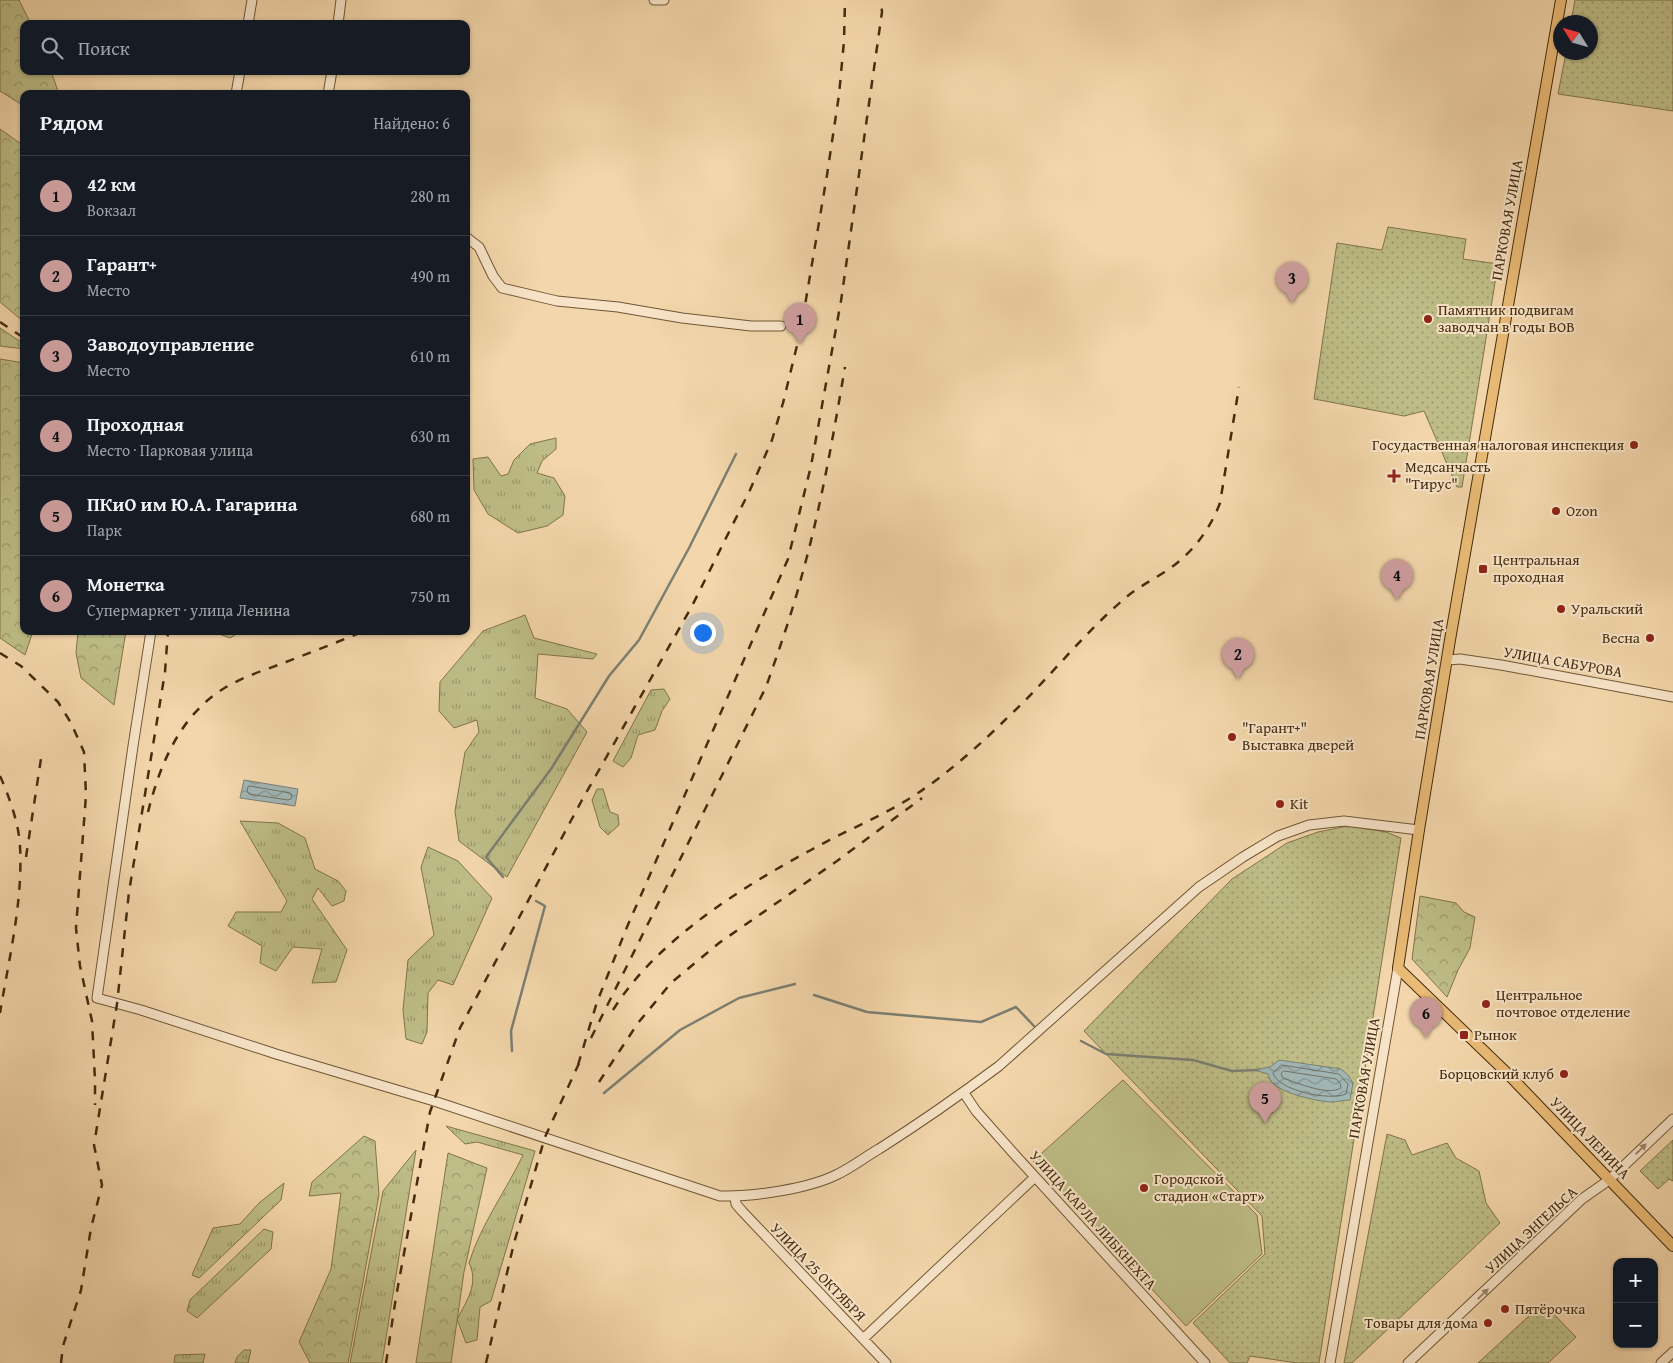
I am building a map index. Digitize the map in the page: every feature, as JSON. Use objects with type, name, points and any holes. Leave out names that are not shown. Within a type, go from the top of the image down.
[{"type":"main road","name":"ПАРКОВАЯ УЛИЦА","points":[[1398,968],[1419,830],[1560,0]]},
{"type":"main road","name":"УЛИЦА ЛЕНИНА","points":[[1398,968],[1509,1074],[1673,1246]]},
{"type":"street","points":[[249,20],[252,0]]},
{"type":"street","points":[[338,20],[341,0]]},
{"type":"street","points":[[654,0],[664,0]]},
{"type":"street","points":[[237,90],[239,75]]},
{"type":"street","points":[[329,90],[331,75]]},
{"type":"street","points":[[470,240],[479,247],[493,276],[502,288],[557,301],[618,307],[682,318],[751,326],[781,326]]},
{"type":"street","points":[[150,635],[97,998],[434,1101],[720,1196],[735,1196],[807,1186],[837,1175],[892,1141],[999,1066],[1199,887],[1278,836],[1309,826],[1344,820],[1419,830]]},
{"type":"street","name":"УЛИЦА САБУРОВА","points":[[1448,660],[1460,658],[1528,669],[1673,697]]},
{"type":"street","name":"ПАРКОВАЯ УЛИЦА","points":[[1330,1363],[1398,968]]},
{"type":"street","name":"УЛИЦА КАРЛА ЛИБКНЕХТА","points":[[964,1092],[976,1111],[1205,1363]]},
{"type":"street","name":"УЛИЦА ЭНГЕЛЬСА","points":[[1408,1363],[1582,1200],[1608,1180],[1673,1119]]},
{"type":"street","points":[[863,1339],[1036,1177]]},
{"type":"street","name":"УЛИЦА 25 ОКТЯБРЯ","points":[[735,1196],[736,1204],[742,1212],[886,1363]]},
{"type":"street","points":[[1661,1363],[1673,1352]]},
{"type":"green space","points":[[0,0],[19,0],[29,20],[20,20],[20,75],[52,75],[58,90],[20,90],[20,104],[0,91]]},
{"type":"green space","points":[[1575,0],[1673,0],[1673,111],[1558,94],[1565,60],[1598,60],[1598,15],[1572,15]]},
{"type":"green space","points":[[0,129],[20,143],[20,319],[0,302]]},
{"type":"green space","points":[[1388,227],[1466,239],[1463,259],[1498,264],[1462,487],[1457,487],[1424,411],[1404,416],[1314,399],[1337,243],[1382,250]]},
{"type":"green space","points":[[0,328],[20,341],[20,348],[0,346]]},
{"type":"green space","points":[[0,359],[20,362],[20,635],[32,635],[25,655],[0,638]]},
{"type":"green space","points":[[556,438],[556,449],[542,461],[537,473],[554,478],[565,496],[563,515],[547,526],[518,533],[488,514],[474,490],[473,459],[488,457],[501,476],[508,474],[514,460],[530,444]]},
{"type":"green space","points":[[525,615],[534,638],[597,654],[593,659],[538,654],[535,698],[567,709],[587,732],[507,877],[459,841],[455,811],[465,752],[479,732],[477,720],[454,728],[439,711],[440,682],[483,631]]},
{"type":"green space","points":[[78,635],[125,635],[114,705],[81,678],[76,653]]},
{"type":"green space","points":[[222,635],[235,635],[230,638]]},
{"type":"green space","points":[[664,689],[670,699],[662,711],[655,730],[638,735],[631,758],[623,767],[613,761],[651,690]]},
{"type":"green space","points":[[597,789],[603,789],[610,812],[618,815],[619,825],[608,835],[600,827],[592,800]]},
{"type":"green space","points":[[240,821],[278,823],[305,838],[315,869],[338,881],[346,891],[344,901],[332,906],[318,888],[312,899],[347,950],[336,982],[312,983],[322,949],[293,947],[276,971],[260,963],[262,946],[228,926],[236,912],[281,912],[287,901]]},
{"type":"green space","points":[[1348,826],[1386,832],[1401,838],[1319,1363],[1297,1363],[1250,1356],[1247,1363],[1230,1363],[1193,1323],[1265,1254],[1262,1216],[1084,1031],[1232,879],[1287,843],[1318,832]]},
{"type":"green space","points":[[428,847],[458,861],[492,898],[453,985],[438,980],[428,993],[427,1032],[422,1044],[406,1039],[403,1010],[408,960],[434,935],[421,867]]},
{"type":"green space","points":[[1420,896],[1456,903],[1464,912],[1475,917],[1470,948],[1458,970],[1447,997],[1412,959]]},
{"type":"green space","name":"Городской стадион «Старт»","points":[[1123,1080],[1257,1215],[1262,1254],[1186,1326],[1033,1161]]},
{"type":"green space","points":[[446,1126],[535,1151],[491,1301],[480,1307],[477,1340],[466,1343],[457,1319],[468,1299],[472,1285],[472,1270],[469,1263],[487,1221],[523,1155],[477,1142],[465,1144]]},
{"type":"green space","points":[[1387,1134],[1405,1140],[1412,1155],[1447,1143],[1456,1158],[1479,1171],[1486,1203],[1500,1223],[1352,1363],[1344,1363]]},
{"type":"green space","points":[[364,1136],[375,1141],[379,1195],[348,1363],[310,1363],[299,1342],[331,1269],[341,1193],[309,1196],[312,1182]]},
{"type":"green space","points":[[1673,1140],[1673,1181],[1669,1179],[1658,1189],[1640,1171]]},
{"type":"green space","points":[[416,1150],[382,1363],[350,1363],[383,1191]]},
{"type":"green space","points":[[448,1153],[487,1168],[464,1272],[451,1363],[416,1363]]},
{"type":"green space","points":[[284,1183],[281,1200],[199,1278],[192,1275],[213,1228],[240,1224],[259,1203]]},
{"type":"green space","points":[[264,1229],[273,1232],[271,1249],[197,1318],[187,1311],[190,1300]]},
{"type":"green space","points":[[1543,1303],[1576,1337],[1548,1363],[1478,1363]]},
{"type":"green space","points":[[244,1350],[251,1350],[248,1363],[235,1363],[237,1357]]},
{"type":"green space","points":[[205,1354],[203,1363],[174,1363],[175,1355]]},
{"type":"water","points":[[244,780],[298,789],[295,806],[240,798]]},
{"type":"water","points":[[1279,1060],[1341,1069],[1353,1083],[1350,1100],[1330,1102],[1298,1096],[1275,1085],[1270,1080],[1268,1074],[1254,1070],[1270,1067]]},
{"type":"waterway","points":[[503,877],[486,857],[551,769],[609,676],[639,640],[689,548],[736,454]]},
{"type":"waterway","points":[[512,1051],[511,1031],[545,906],[536,901]]},
{"type":"waterway","points":[[604,1093],[680,1030],[739,998],[795,984]]},
{"type":"waterway","points":[[814,995],[867,1012],[981,1022],[1016,1007],[1034,1026]]},
{"type":"waterway","points":[[1081,1041],[1106,1054],[1193,1060],[1232,1071],[1257,1070]]},
{"type":"railway","points":[[386,1363],[396,1297],[430,1112],[460,1028],[582,800],[692,606],[750,490],[772,440],[801,329],[827,175],[839,95],[844,41],[845,0]]},
{"type":"railway","points":[[578,1065],[597,1002],[627,927],[788,559],[811,466],[841,301],[882,12],[881,0]]},
{"type":"railway","points":[[0,322],[20,335]]},
{"type":"railway","points":[[591,1038],[766,687],[790,617],[809,549],[826,472],[845,367]]},
{"type":"railway","points":[[613,1010],[652,961],[701,918],[756,881],[905,801],[952,767],[1022,704],[1078,643],[1123,600],[1132,592],[1172,567],[1190,551],[1204,534],[1220,503],[1239,387]]},
{"type":"railway","points":[[61,1363],[63,1346],[81,1290],[91,1228],[102,1185],[94,1145],[117,1004],[129,892],[165,672],[168,635]]},
{"type":"railway","points":[[148,812],[159,776],[174,743],[195,713],[208,700],[223,689],[246,677],[354,635]]},
{"type":"railway","points":[[0,653],[21,666],[58,702],[71,723],[84,752],[86,795],[76,928],[80,966],[92,1021],[95,1105]]},
{"type":"railway","points":[[26,857],[42,752]]},
{"type":"railway","points":[[0,776],[16,819],[20,846],[17,909],[0,1013]]},
{"type":"railway","points":[[599,1082],[638,1023],[671,983],[719,943],[837,861],[922,798]]},
{"type":"railway","points":[[486,1363],[514,1243],[545,1137],[581,1059]]},
{"type":"place","name":"Заводоуправление","points":[[1292,303]]},
{"type":"place","name":"Памятник подвигам заводчан в годы ВОВ","points":[[1428,319]]},
{"type":"place","name":"42 км","points":[[800,344]]},
{"type":"place","name":"Госудаственная налоговая инспекция","points":[[1634,445]]},
{"type":"place","name":"Медсанчасть \"Тирус\"","points":[[1394,476]]},
{"type":"place","name":"Ozon","points":[[1556,511]]},
{"type":"place","name":"Центральная проходная","points":[[1483,569]]},
{"type":"place","name":"Проходная","points":[[1397,600]]},
{"type":"place","name":"Уральский","points":[[1561,609]]},
{"type":"place","name":"Весна","points":[[1650,638]]},
{"type":"place","name":"Гарант+","points":[[1238,679]]},
{"type":"place","name":"\"Гарант+\" Выставка дверей","points":[[1232,737]]},
{"type":"place","name":"Kit","points":[[1280,804]]},
{"type":"place","name":"Центральное почтовое отделение","points":[[1486,1004]]},
{"type":"place","name":"Рынок","points":[[1464,1035]]},
{"type":"place","name":"Монетка","points":[[1426,1038]]},
{"type":"place","name":"Борцовский клуб","points":[[1564,1074]]},
{"type":"place","name":"ПКиО им Ю.А. Гагарина","points":[[1265,1123]]},
{"type":"place","name":"Городской стадион «Старт»","points":[[1144,1188]]},
{"type":"place","name":"Пятёрочка","points":[[1505,1309]]},
{"type":"place","name":"Товары для дома","points":[[1488,1323]]}]
